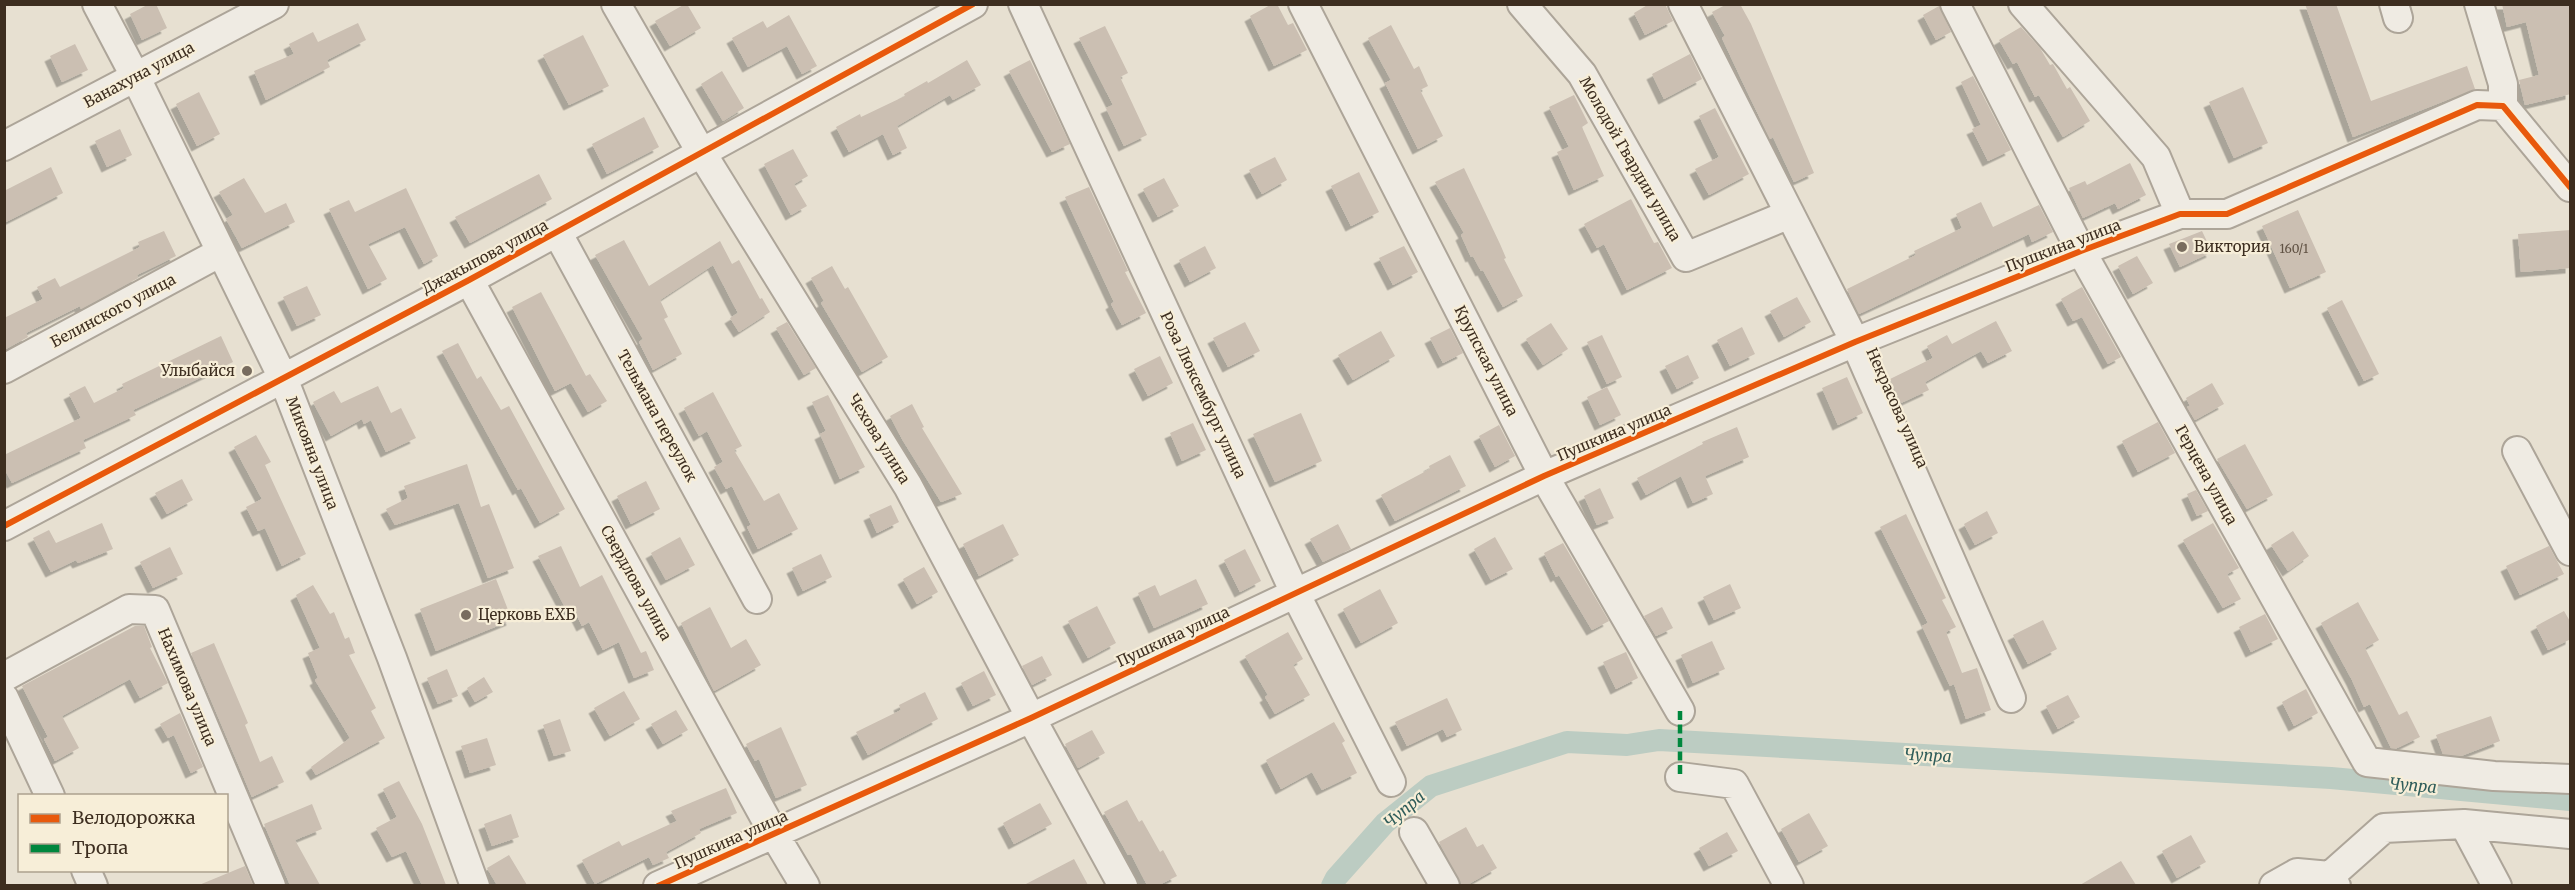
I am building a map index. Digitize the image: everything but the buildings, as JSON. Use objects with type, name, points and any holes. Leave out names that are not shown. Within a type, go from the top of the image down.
[{"type":"street","name":"Микояна улица","points":[[97,4],[135,76],[283,378],[392,658],[475,885]]},
{"type":"street","name":"Ванахуна улица","points":[[4,146],[274,4]]},
{"type":"street","name":"Чехова улица","points":[[616,4],[701,152],[908,486],[1123,885]]},
{"type":"street","name":"Джакыпова улица","points":[[4,526],[469,280],[973,4]]},
{"type":"street","name":"Роза Люксембург улица","points":[[1023,4],[1295,593],[1391,782]]},
{"type":"street","name":"Крупская улица","points":[[1303,4],[1544,476],[1680,711]]},
{"type":"street","name":"Молодой Гвардии улица","points":[[1522,4],[1582,74],[1686,257],[1790,214]]},
{"type":"street","name":"Некрасова улица","points":[[1683,4],[1855,342],[2011,698]]},
{"type":"street","name":"Герцена улица","points":[[1955,4],[2081,251],[2367,762],[2494,776],[2571,779]]},
{"type":"street","points":[[2023,4],[2156,158],[2180,214]]},
{"type":"street","points":[[2479,4],[2504,84],[2504,106],[2571,187]]},
{"type":"street","name":"Пушкина улица","points":[[658,885],[1031,718],[1544,476],[1855,342],[2081,251],[2180,214],[2227,214],[2477,105],[2504,106]]},
{"type":"street","name":"Тельмана переулок","points":[[556,232],[757,599]]},
{"type":"street","name":"Белинского улица","points":[[4,369],[221,252]]},
{"type":"street","name":"Свердлова улица","points":[[469,280],[774,834],[805,885]]},
{"type":"street","points":[[2517,451],[2571,551]]},
{"type":"street","name":"Нахимова улица","points":[[4,677],[129,609],[154,610],[271,885]]},
{"type":"street","points":[[4,698],[50,794]]},
{"type":"street","points":[[1680,777],[1734,784],[1789,885]]},
{"type":"street","points":[[2464,824],[2497,885]]},
{"type":"street","points":[[2285,879],[2333,881],[2384,828],[2464,824],[2571,834]]},
{"type":"street","points":[[1414,832],[1445,885]]},
{"type":"waterway","name":"Чупра","points":[[1332,886],[1336,878],[1385,823],[1431,786],[1567,742],[1627,745],[1659,740],[2331,778],[2570,800]]},
{"type":"marked path","points":[[1680,711],[1680,777]]},
{"type":"cycle path","points":[[4,526],[469,280],[973,4]]},
{"type":"cycle path","points":[[658,886],[1031,718],[1544,476],[1855,342],[2081,251],[2180,214],[2227,214],[2477,105],[2503,106],[2570,187]]},
{"type":"place","name":"Виктория","points":[[2182,247]]},
{"type":"place","name":"Улыбайся","points":[[247,371]]},
{"type":"place","name":"Церковь ЕХБ","points":[[466,615]]}]
